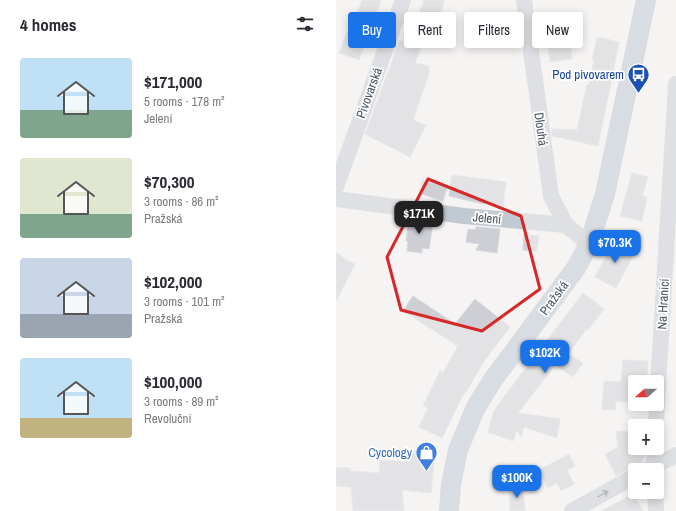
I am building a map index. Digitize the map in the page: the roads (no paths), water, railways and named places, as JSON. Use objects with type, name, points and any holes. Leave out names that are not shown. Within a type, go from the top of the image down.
[{"type":"main road","name":"Pražská","points":[[449,511],[451,484],[458,450],[474,410],[492,382],[576,268],[589,244],[605,194],[646,0]]},
{"type":"street","name":"Pivovarská","points":[[336,187],[403,0]]},
{"type":"street","name":"Dlouhá","points":[[524,0],[551,196],[566,225],[589,244]]},
{"type":"street","name":"Na Hranici","points":[[659,375],[676,84]]},
{"type":"street","name":"Jelení","points":[[336,199],[464,216],[566,225]]},
{"type":"street","points":[[662,463],[676,455]]},
{"type":"street","points":[[572,511],[628,480]]},
{"type":"street","points":[[655,499],[656,511]]},
{"type":"place","name":"Pod pivovarem","points":[[639,94]]},
{"type":"place","name":"Cycology","points":[[427,472]]}]
